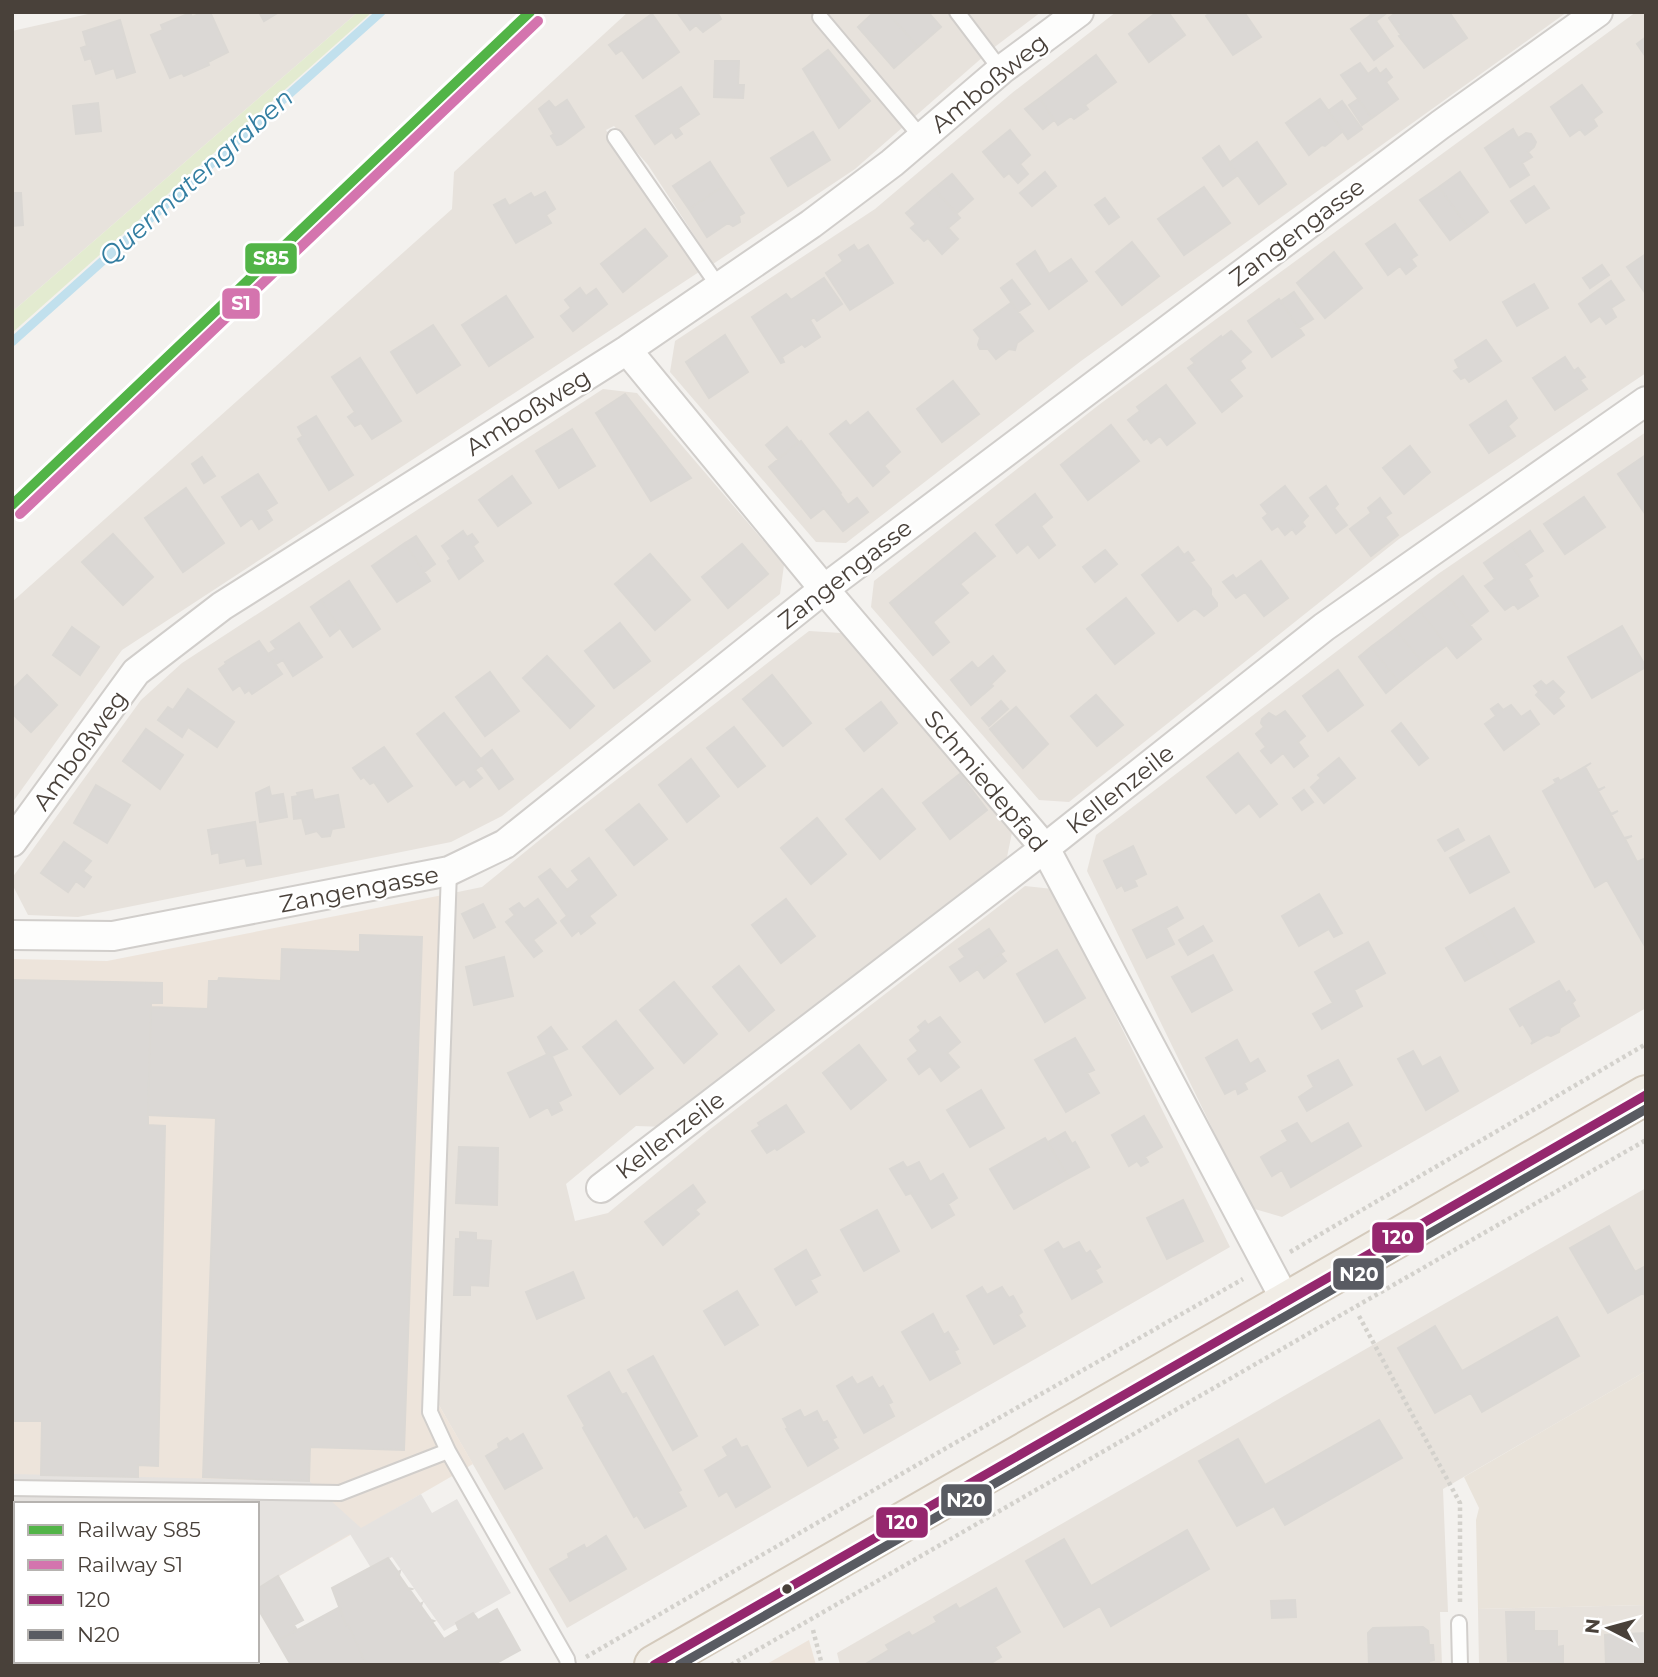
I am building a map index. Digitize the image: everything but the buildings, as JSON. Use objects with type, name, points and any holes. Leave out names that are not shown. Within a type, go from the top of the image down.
[{"type":"main road","points":[[654,1665],[1646,1096]]},
{"type":"street","name":"Amboßweg","points":[[12,842],[136,672],[222,606],[627,350],[821,217],[892,163],[1001,70],[1079,12]]},
{"type":"street","name":"Zangengasse","points":[[12,935],[113,936],[449,871],[505,844],[824,589],[1440,125],[1598,12]]},
{"type":"street","name":"Schmiedepfad","points":[[627,350],[824,589],[1045,848],[1286,1301]]},
{"type":"street","name":"Kellenzeile","points":[[601,1188],[1045,848],[1324,627],[1646,401]]},
{"type":"lane","points":[[957,12],[1001,70]]},
{"type":"lane","points":[[820,17],[922,138]]},
{"type":"lane","points":[[615,137],[719,287]]},
{"type":"lane","points":[[449,871],[430,1412],[447,1451],[568,1665]]},
{"type":"lane","points":[[12,1488],[340,1493],[447,1451]]},
{"type":"lane","points":[[1460,1623],[1460,1665]]},
{"type":"path","points":[[1289,1253],[1646,1044]]},
{"type":"path","points":[[730,1665],[1646,1140]]},
{"type":"path","points":[[584,1658],[1243,1279]]},
{"type":"path","points":[[1359,1316],[1460,1503],[1460,1623]]},
{"type":"path","points":[[813,1630],[822,1665]]},
{"type":"shaded area","points":[[97,12],[358,12],[12,312],[12,31]]},
{"type":"shaded area","points":[[628,12],[1041,12],[992,49],[855,169],[713,264],[648,165],[614,126],[606,130],[699,272],[122,650],[12,803],[12,602],[452,209],[454,172]]},
{"type":"shaded area","points":[[1116,12],[1567,12],[1081,361],[846,543],[816,542],[670,372],[675,341],[875,209],[1012,93]]},
{"type":"shaded area","points":[[1636,12],[1646,12],[1646,373],[1399,539],[1069,802],[1039,800],[871,607],[874,581],[1100,404]]},
{"type":"shaded area","points":[[603,389],[637,393],[784,565],[780,594],[502,816],[451,842],[78,917],[28,915],[12,884],[12,878],[141,700],[182,663]]},
{"type":"shaded area","points":[[1646,432],[1646,1008],[1282,1217],[1251,1208],[1087,871],[1096,835],[1438,574]]},
{"type":"shaded area","points":[[809,631],[841,633],[1014,823],[1007,857],[667,1127],[636,1126],[566,1184],[575,1221],[608,1213],[709,1130],[1025,886],[1053,889],[1230,1247],[567,1628],[436,1400],[453,893],[482,887]]},
{"type":"shaded area","points":[[453,893],[436,1400],[473,1464],[259,1588],[259,1502],[14,1502],[12,1652],[12,959],[107,961]]},
{"type":"shaded area","points":[[1646,1188],[1646,1371],[1443,1489],[1448,1612],[1440,1612],[1442,1665],[840,1665],[837,1653]]},
{"type":"shaded area","points":[[1646,1371],[1646,1605],[1478,1609],[1476,1520],[1479,1508],[1464,1477]]},
{"type":"shaded area","points":[[12,1474],[309,1481],[361,1528],[421,1494],[432,1513],[457,1499],[511,1593],[444,1631],[392,1557],[371,1568],[350,1534],[259,1588],[259,1502],[14,1502],[12,1652]]},
{"type":"shaded area","points":[[1646,1605],[1646,1665],[1479,1665],[1478,1609]]},
{"type":"shaded area","points":[[809,1640],[816,1665],[765,1665]]},
{"type":"green space","points":[[358,12],[372,12],[12,333],[12,312]]},
{"type":"waterway","name":"Quermatengraben","points":[[12,342],[381,12]]},
{"type":"rail line","name":"S85","points":[[12,505],[530,12]]},
{"type":"rail line","name":"S1","points":[[20,514],[538,21]]},
{"type":"transit line","name":"120","points":[[654,1665],[1646,1095]]},
{"type":"transit line","name":"N20","points":[[679,1665],[1646,1109]]}]
